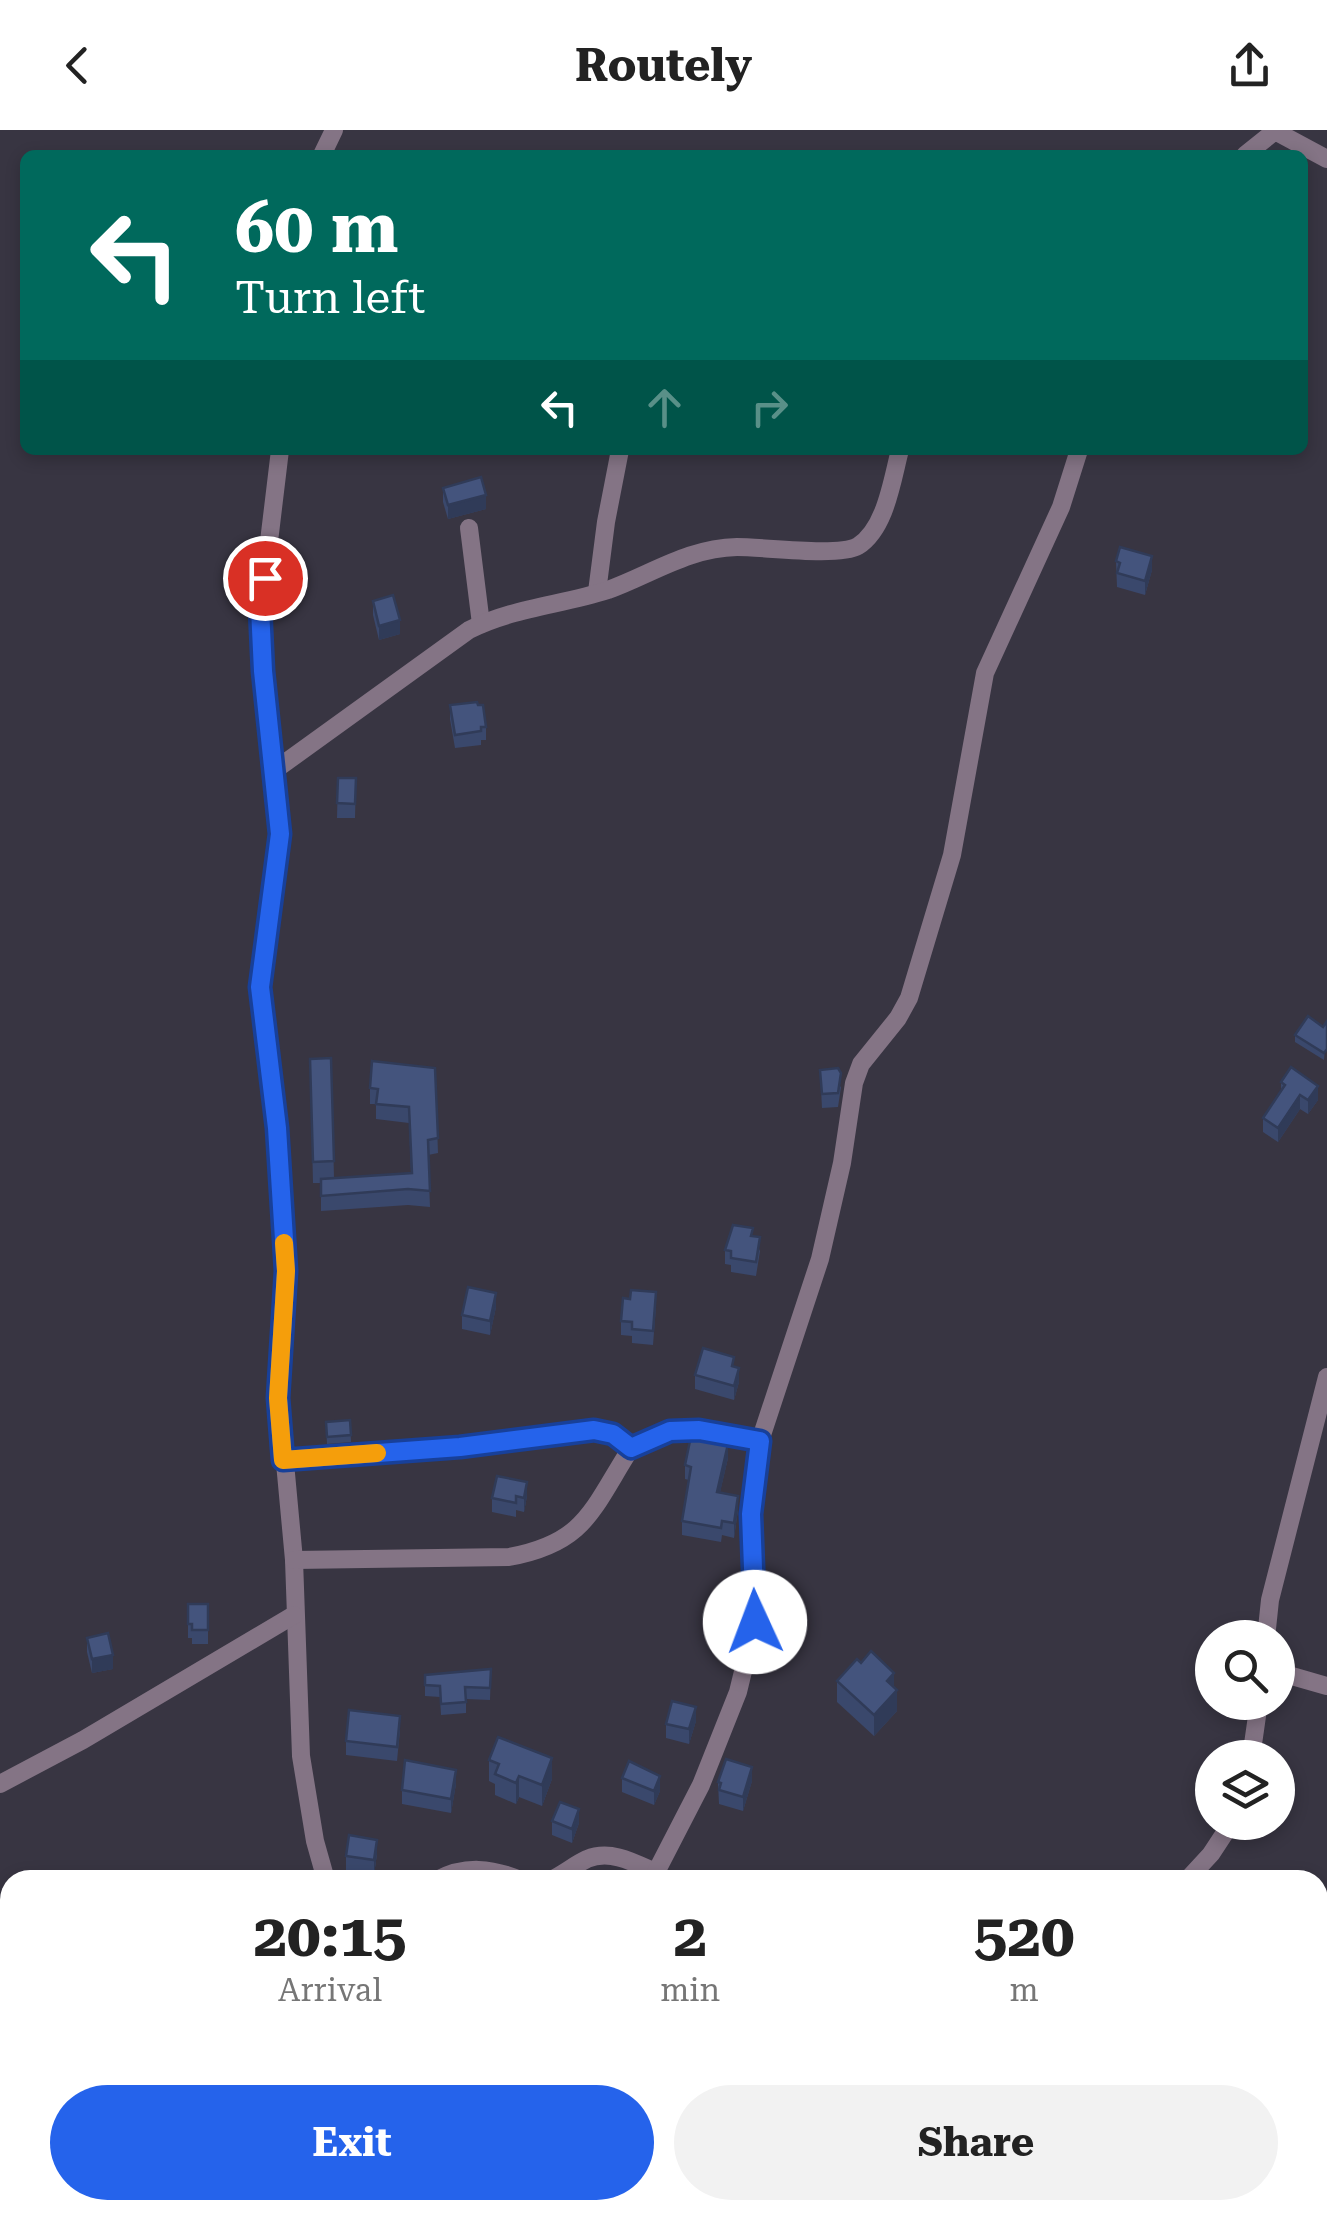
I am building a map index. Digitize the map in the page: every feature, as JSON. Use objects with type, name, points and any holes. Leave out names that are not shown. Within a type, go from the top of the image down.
[{"type":"street","points":[[1251,150],[1276,130],[1327,159]]},
{"type":"street","points":[[279,455],[260,608],[266,710],[280,834],[279,863],[260,987],[277,1128],[286,1271],[278,1398],[294,1560],[301,1756],[323,1870]]},
{"type":"street","points":[[597,592],[619,455]]},
{"type":"street","points":[[275,770],[480,624],[597,592],[682,556],[720,548],[840,552],[854,548],[871,534],[880,519],[899,455]]},
{"type":"street","points":[[658,1870],[701,1785],[742,1674],[755,1622],[751,1514],[760,1441],[820,1259],[842,1162],[854,1083],[861,1064],[898,1018],[908,998],[952,855],[985,673],[1060,508],[1077,455]]},
{"type":"street","points":[[469,528],[480,624]]},
{"type":"street","points":[[1269,1620],[1274,1582],[1327,1377]]},
{"type":"street","points":[[283,1460],[460,1447],[594,1430],[613,1434],[631,1448]]},
{"type":"street","points":[[294,1560],[509,1557],[540,1552],[572,1536],[631,1448],[670,1431],[699,1430],[760,1441]]},
{"type":"street","points":[[0,1784],[83,1740],[294,1614]]},
{"type":"street","points":[[1295,1677],[1327,1686]]},
{"type":"street","points":[[1196,1870],[1220,1840]]},
{"type":"street","points":[[568,1870],[602,1855],[630,1860],[644,1870]]},
{"type":"street","points":[[464,1870],[489,1870]]},
{"type":"building","points":[[481,477],[486,495],[448,505],[443,488]]},
{"type":"building","points":[[1120,547],[1152,556],[1145,581],[1117,573]]},
{"type":"building","points":[[393,595],[400,620],[379,626],[373,601]]},
{"type":"building","points":[[450,705],[483,705],[486,727],[455,735]]},
{"type":"building","points":[[338,778],[356,778],[355,804],[337,803]]},
{"type":"building","points":[[1308,1016],[1323,1027],[1327,1021],[1324,1053],[1295,1035]]},
{"type":"building","points":[[331,1058],[334,1161],[313,1162],[310,1059]]},
{"type":"building","points":[[372,1061],[435,1068],[438,1138],[428,1140],[430,1191],[408,1189],[321,1196],[321,1179],[412,1173],[409,1107],[376,1104],[378,1089],[370,1088]]},
{"type":"building","points":[[1291,1067],[1318,1086],[1308,1100],[1300,1095],[1278,1128],[1263,1118],[1285,1085],[1281,1082]]},
{"type":"building","points":[[838,1068],[838,1093],[822,1094],[820,1070]]},
{"type":"building","points":[[733,1225],[753,1228],[751,1236],[760,1237],[756,1262],[731,1258],[731,1251],[725,1250]]},
{"type":"building","points":[[468,1287],[496,1293],[490,1321],[462,1315]]},
{"type":"building","points":[[631,1290],[656,1292],[653,1331],[632,1329],[632,1322],[621,1321],[623,1298],[630,1299]]},
{"type":"building","points":[[703,1348],[734,1357],[732,1366],[739,1368],[734,1386],[695,1375]]},
{"type":"building","points":[[350,1420],[351,1435],[327,1437],[326,1422]]},
{"type":"building","points":[[691,1436],[728,1444],[717,1492],[738,1496],[734,1523],[722,1521],[721,1528],[682,1521],[691,1467],[685,1465]]},
{"type":"building","points":[[497,1476],[527,1482],[524,1498],[516,1496],[516,1503],[492,1498]]},
{"type":"building","points":[[188,1604],[208,1604],[208,1630],[192,1630],[192,1624],[188,1624]]},
{"type":"building","points":[[108,1633],[113,1655],[92,1659],[87,1638]]},
{"type":"building","points":[[871,1651],[894,1673],[887,1681],[897,1690],[874,1715],[837,1681],[857,1659],[861,1663]]},
{"type":"building","points":[[491,1669],[490,1688],[465,1687],[466,1702],[441,1704],[440,1686],[425,1685],[425,1675]]},
{"type":"building","points":[[672,1701],[696,1707],[689,1729],[666,1724]]},
{"type":"building","points":[[349,1710],[400,1716],[397,1747],[346,1741]]},
{"type":"building","points":[[498,1737],[552,1758],[542,1785],[519,1776],[516,1783],[495,1774],[499,1764],[489,1760]]},
{"type":"building","points":[[726,1759],[752,1767],[743,1797],[719,1790]]},
{"type":"building","points":[[405,1760],[456,1770],[451,1799],[402,1790]]},
{"type":"building","points":[[629,1761],[660,1776],[654,1791],[622,1778]]},
{"type":"building","points":[[560,1802],[579,1809],[572,1829],[552,1821]]},
{"type":"building","points":[[349,1835],[377,1840],[374,1860],[346,1856]]},
{"type":"slow traffic","points":[[284,1243],[286,1271],[278,1398],[283,1460],[377,1453]]},
{"type":"route","points":[[265,578],[260,608],[263,671],[280,834],[260,987],[277,1128],[286,1271],[278,1398],[283,1460],[460,1447],[594,1430],[613,1434],[631,1448],[670,1431],[699,1430],[760,1441],[751,1514],[755,1622]]}]
